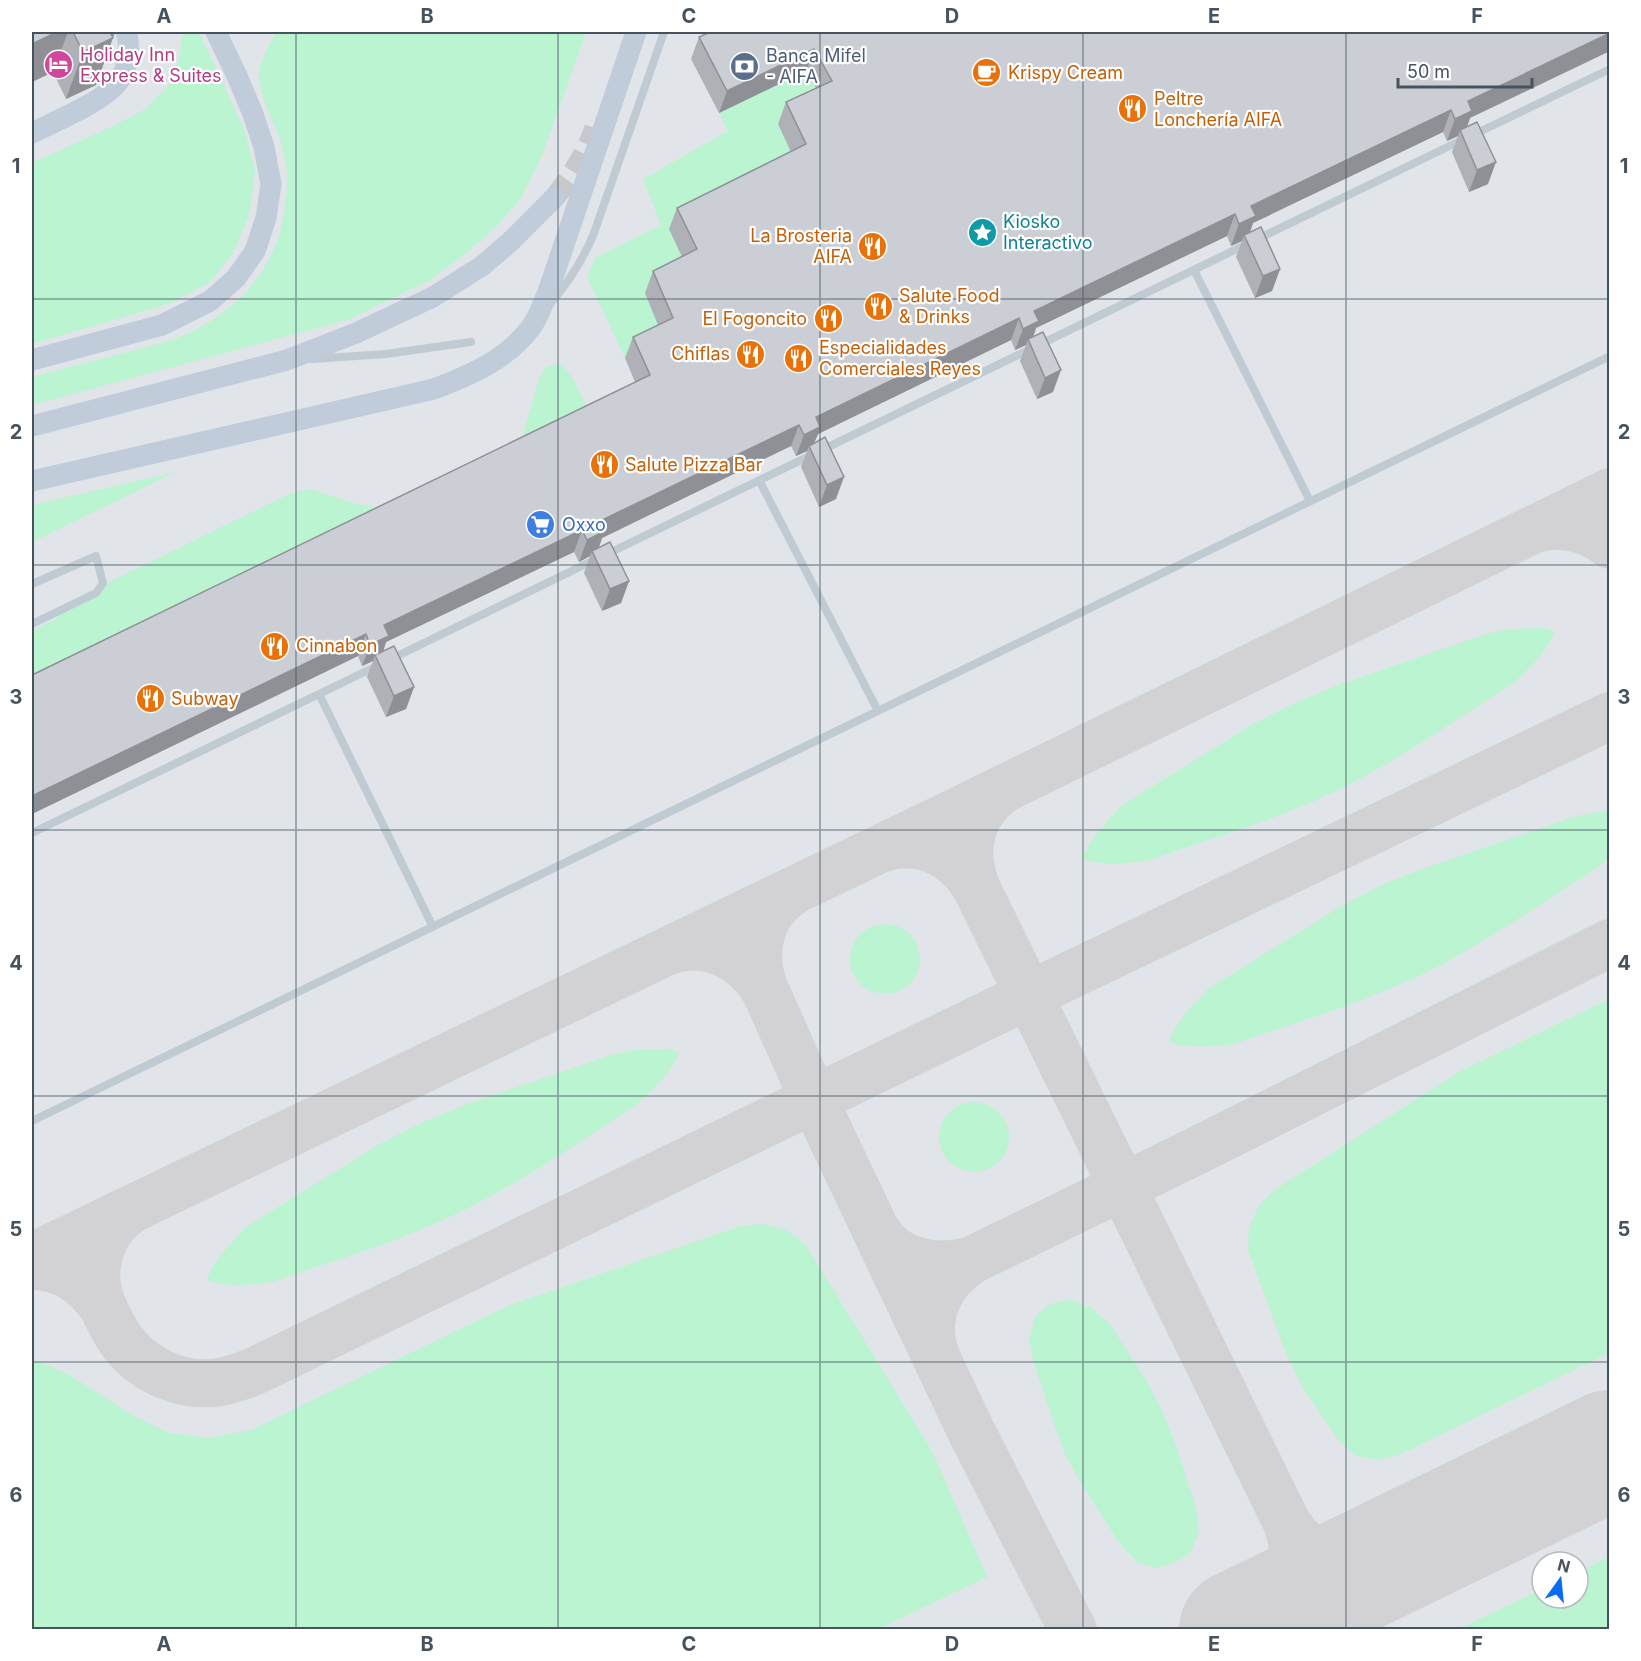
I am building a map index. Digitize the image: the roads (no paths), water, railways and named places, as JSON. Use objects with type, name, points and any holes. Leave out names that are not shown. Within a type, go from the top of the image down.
[{"type":"main road","points":[[32,133],[98,99],[119,81],[128,58],[129,39],[126,32]]},
{"type":"main road","points":[[32,360],[162,325],[210,301],[236,278],[255,250],[266,218],[271,184],[264,147],[253,114],[216,32]]},
{"type":"main road","points":[[32,481],[434,389],[471,374],[498,358],[519,341],[534,324],[548,292],[636,32]]},
{"type":"main road","points":[[32,426],[287,360],[356,333],[434,297],[482,266],[555,197]]},
{"type":"lane","points":[[534,324],[560,293],[588,249],[664,32]]},
{"type":"lane","points":[[32,833],[1610,69]]},
{"type":"lane","points":[[1194,270],[1310,501]]},
{"type":"lane","points":[[287,360],[386,354],[471,342]]},
{"type":"lane","points":[[32,1121],[1610,356]]},
{"type":"lane","points":[[759,480],[878,711]]},
{"type":"lane","points":[[32,584],[96,556],[103,583],[96,593],[32,624]]},
{"type":"lane","points":[[319,694],[433,927]]},
{"type":"tunnel","points":[[555,197],[578,164],[595,128]]},
{"type":"place","name":"Holiday Inn Express & Suites","points":[[59,65]]},
{"type":"place","name":"Banca Mifel - AIFA","points":[[745,66]]},
{"type":"place","name":"Krispy Cream","points":[[987,73]]},
{"type":"place","name":"Peltre Lonchería AIFA","points":[[1133,109]]},
{"type":"place","name":"Kiosko Interactivo","points":[[982,232]]},
{"type":"place","name":"La Brosteria AIFA","points":[[873,246]]},
{"type":"place","name":"Salute Food & Drinks","points":[[878,306]]},
{"type":"place","name":"El Fogoncito","points":[[828,319]]},
{"type":"place","name":"Chiflas","points":[[751,354]]},
{"type":"place","name":"Especialidades Comerciales Reyes","points":[[798,358]]},
{"type":"place","name":"Salute Pizza Bar","points":[[604,465]]},
{"type":"place","name":"Oxxo","points":[[541,525]]},
{"type":"place","name":"Cinnabon","points":[[275,646]]},
{"type":"place","name":"Subway","points":[[150,699]]}]
